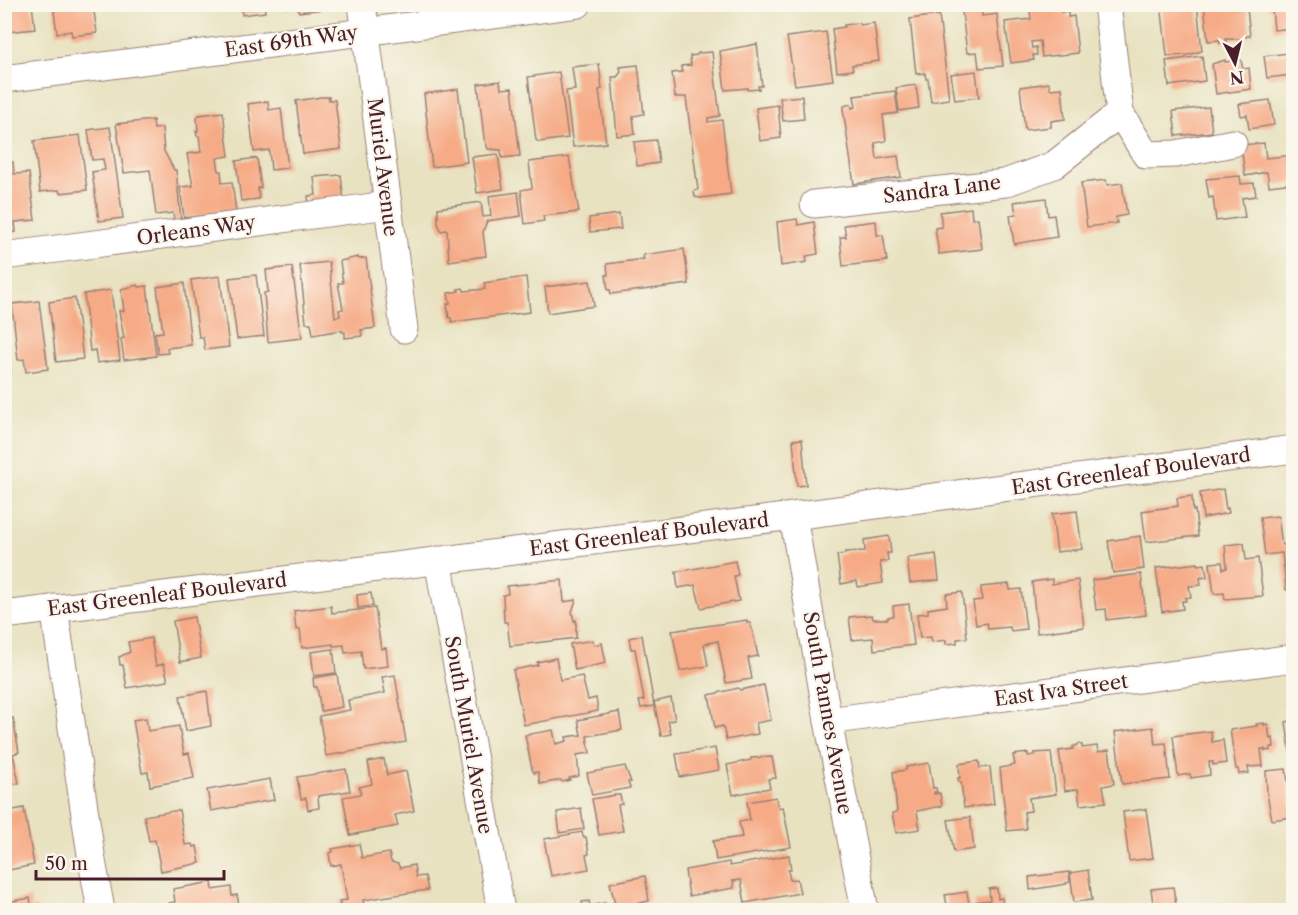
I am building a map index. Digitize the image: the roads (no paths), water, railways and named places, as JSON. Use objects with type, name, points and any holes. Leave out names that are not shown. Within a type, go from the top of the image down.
[{"type":"street","name":"Muriel Avenue","points":[[362,4],[404,329]]},
{"type":"street","name":"East 69th Way","points":[[4,79],[578,4]]},
{"type":"street","points":[[1107,4],[1120,113],[1146,155],[1176,154],[1233,143]]},
{"type":"street","name":"Sandra Lane","points":[[814,204],[1005,183],[1054,165],[1120,113]]},
{"type":"street","name":"Orleans Way","points":[[4,256],[388,205]]},
{"type":"street","name":"East Greenleaf Boulevard","points":[[4,615],[793,516],[1293,449]]},
{"type":"street","name":"South Pannes Avenue","points":[[793,516],[828,721],[865,910]]},
{"type":"street","name":"South Muriel Avenue","points":[[438,560],[501,910]]},
{"type":"street","points":[[54,608],[101,910]]},
{"type":"street","name":"East Iva Street","points":[[828,721],[1293,658]]}]
